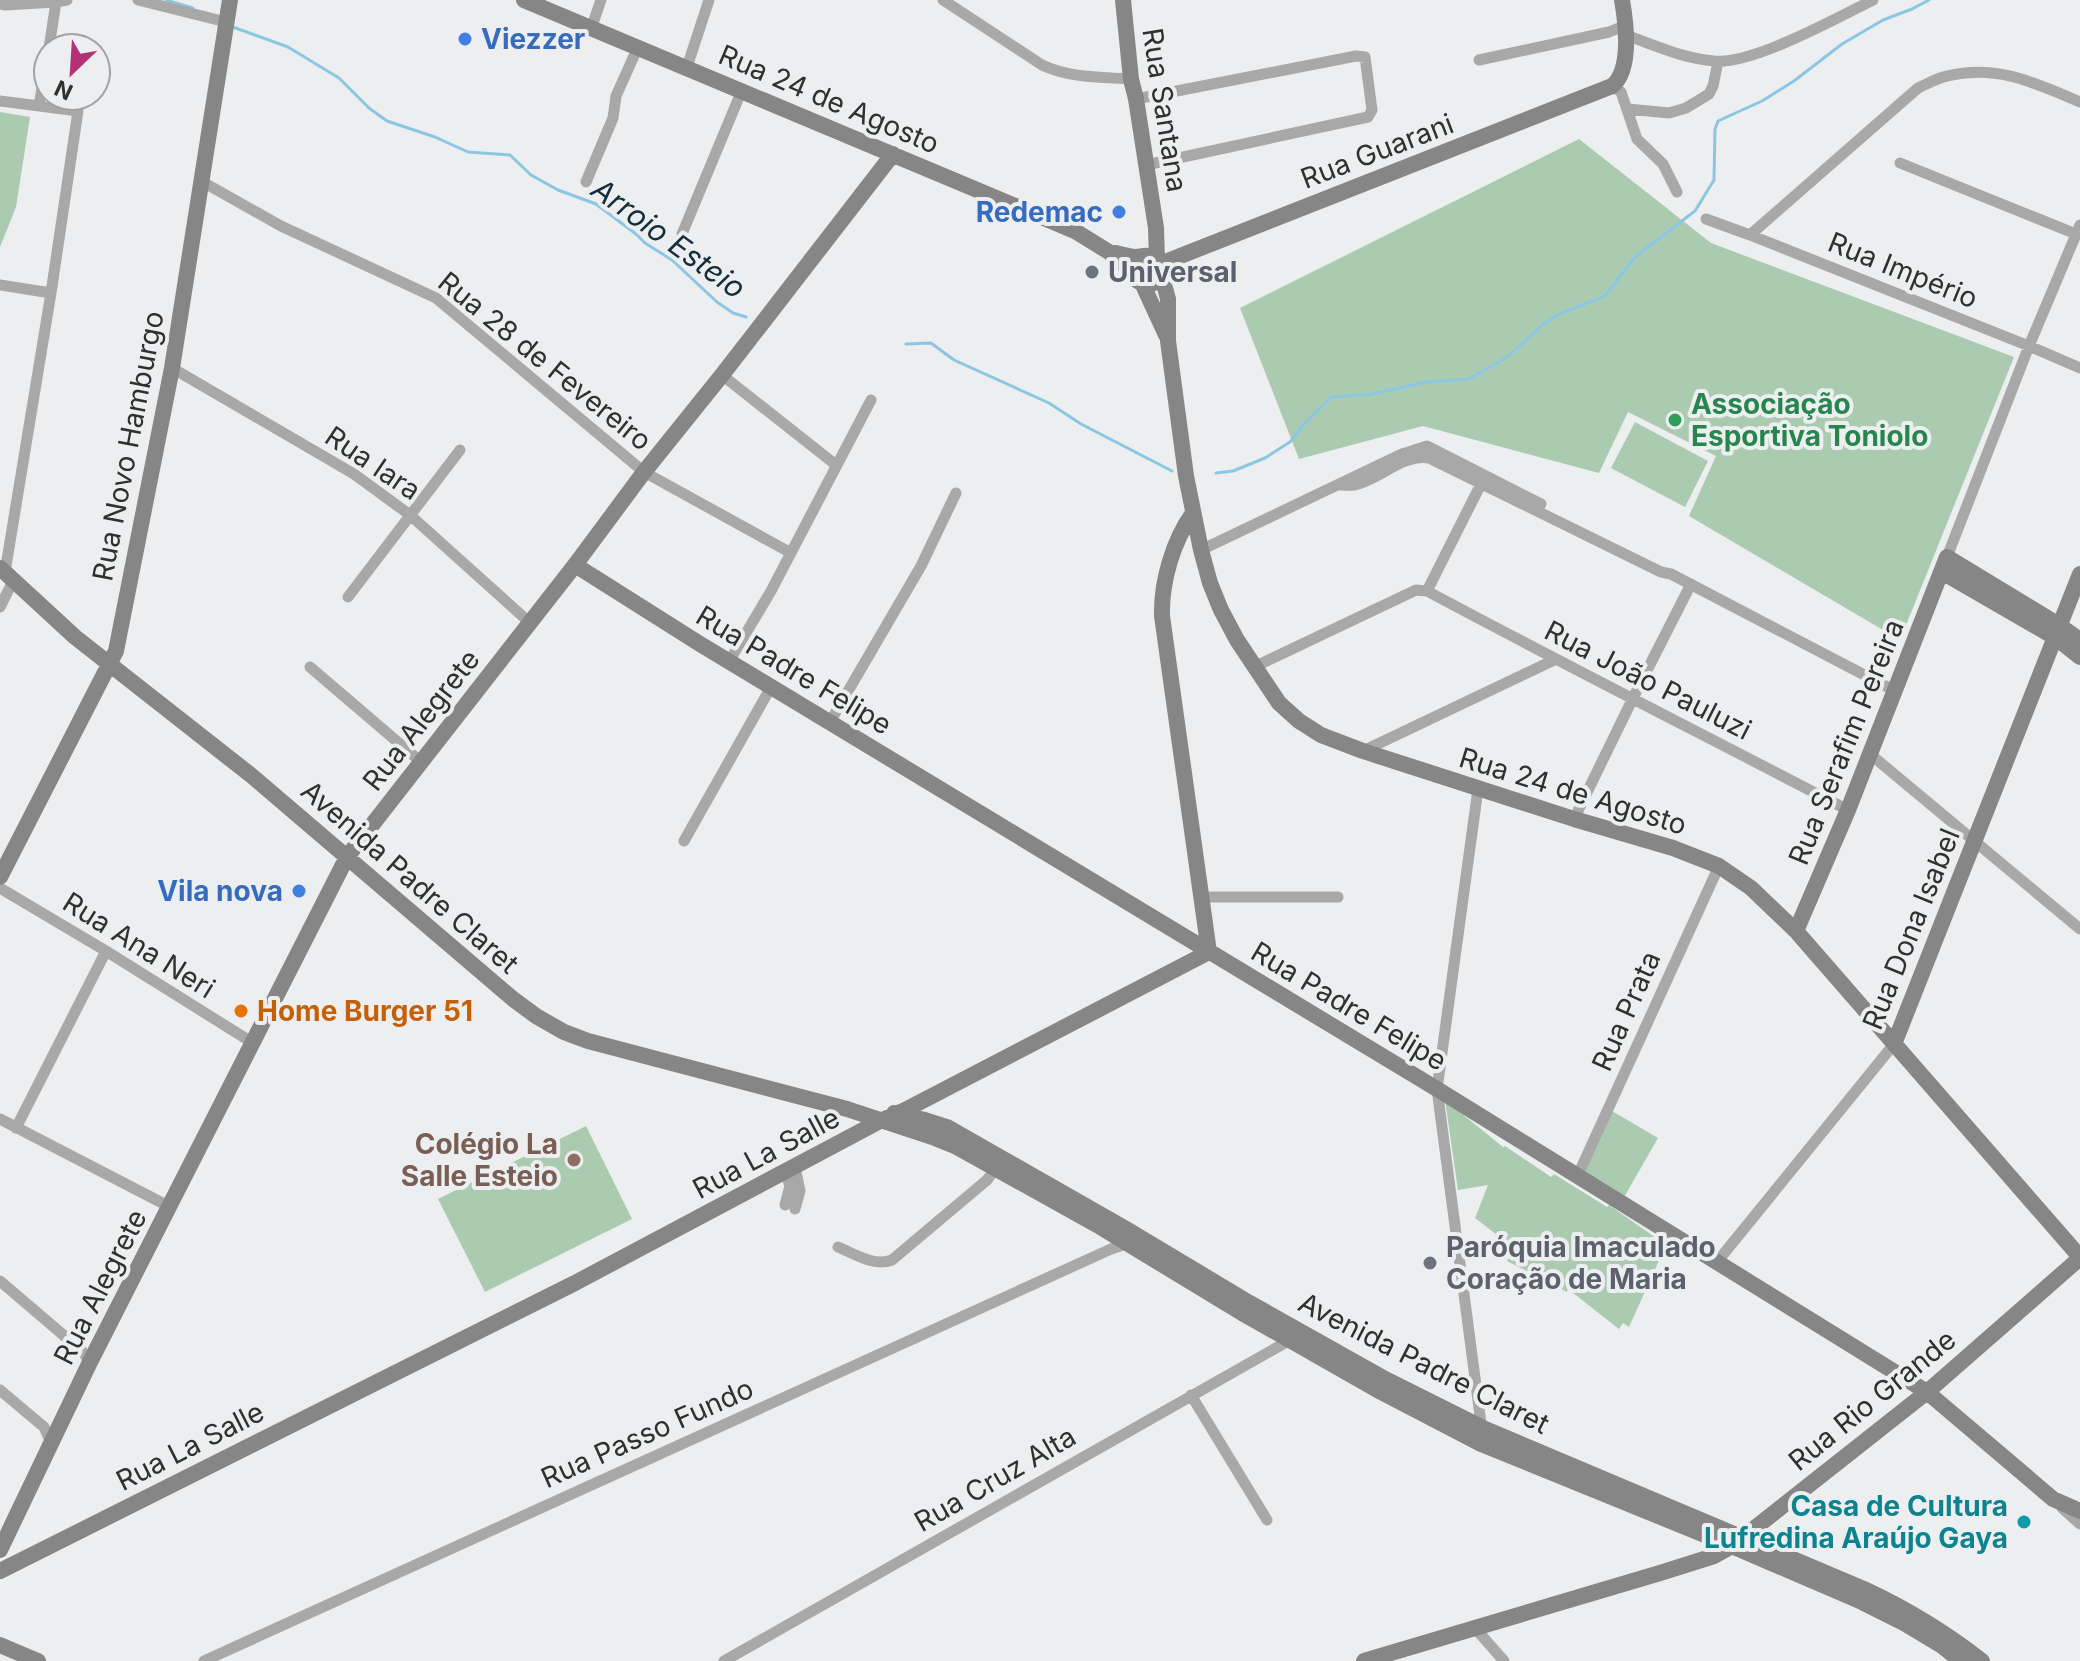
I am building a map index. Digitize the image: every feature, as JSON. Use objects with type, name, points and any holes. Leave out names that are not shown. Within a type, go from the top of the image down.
[{"type":"street","points":[[138,0],[226,22]]},
{"type":"street","name":"Rua Novo Hamburgo","points":[[0,877],[116,651],[172,368],[230,0]]},
{"type":"street","name":"Rua 24 de Agosto","points":[[524,0],[1075,231],[1109,252],[1138,278],[1168,341]]},
{"type":"street","points":[[591,29],[601,0]]},
{"type":"street","points":[[687,67],[709,0]]},
{"type":"street","points":[[943,0],[1055,71],[1131,79]]},
{"type":"street","name":"Rua Santana","points":[[1123,0],[1131,79],[1156,228],[1154,262]]},
{"type":"street","points":[[1622,0],[1626,30],[1622,71],[1612,86],[1621,92],[1637,139],[1663,164],[1677,192]]},
{"type":"street","points":[[1479,60],[1626,30],[1670,52],[1718,62],[1768,50],[1873,0]]},
{"type":"street","points":[[0,4],[62,1],[53,32]]},
{"type":"street","points":[[586,182],[613,118],[616,96],[638,47]]},
{"type":"street","points":[[1136,99],[1356,56],[1365,57],[1372,110],[1368,117],[1146,165]]},
{"type":"street","points":[[1628,109],[1669,113],[1686,108],[1709,94],[1718,62]]},
{"type":"street","points":[[1750,235],[1918,88],[1945,76],[1996,72],[2024,78],[2080,102]]},
{"type":"street","name":"Rua Guarani","points":[[1138,278],[1152,284],[1156,282],[1154,262],[1612,86]]},
{"type":"street","points":[[682,234],[742,90]]},
{"type":"street","points":[[0,101],[32,105]]},
{"type":"street","points":[[0,607],[78,112]]},
{"type":"street","name":"Rua Alegrete","points":[[0,1550],[90,1362],[347,857],[893,154]]},
{"type":"street","points":[[1900,163],[2078,229],[2029,346],[1945,565],[2058,632],[2080,640]]},
{"type":"street","name":"Rua 28 de Fevereiro","points":[[201,181],[281,226],[436,298],[644,472],[791,553]]},
{"type":"street","name":"Rua Império","points":[[1706,219],[2080,368]]},
{"type":"street","name":"Rua 24 de Agosto","points":[[1109,252],[1154,262],[1168,299],[1168,341],[1193,513],[1210,583],[1237,640],[1279,703],[1321,735],[1478,789],[1673,848],[1719,866],[1751,888],[1796,931],[2080,1258]]},
{"type":"street","points":[[1138,278],[1137,260],[1154,262]]},
{"type":"street","points":[[0,285],[51,293]]},
{"type":"street","name":"Rua Iara","points":[[172,368],[354,474],[410,515],[529,622]]},
{"type":"street","points":[[722,375],[836,465]]},
{"type":"street","points":[[730,660],[771,591],[871,400]]},
{"type":"street","points":[[348,597],[460,450]]},
{"type":"street","points":[[1170,568],[1182,557],[1402,454],[1428,452],[1895,691]]},
{"type":"street","points":[[1254,667],[1416,590],[1427,591],[1483,481]]},
{"type":"street","points":[[830,722],[921,566],[956,493]]},
{"type":"street","points":[[1193,513],[1182,528],[1173,552],[1163,592],[1162,616],[1209,952]]},
{"type":"street","name":"Rua Padre Felipe","points":[[575,565],[703,646],[1437,1089],[1927,1392],[2053,1499],[2080,1511]]},
{"type":"street","name":"Rua Serafim Pereira","points":[[1796,931],[1848,810],[1945,565]]},
{"type":"street","name":"Avenida Padre Claret","points":[[6,574],[75,637],[252,776],[536,1016],[564,1032],[618,1050],[847,1109],[955,1146],[1124,1240],[1248,1302],[1481,1436]]},
{"type":"street","name":"Rua Dona Isabel","points":[[1717,1262],[1894,1044],[2080,574]]},
{"type":"street","points":[[1574,819],[1691,584]]},
{"type":"street","name":"Rua João Pauluzi","points":[[1427,591],[1554,660],[1848,810]]},
{"type":"street","points":[[2058,632],[2080,657]]},
{"type":"street","points":[[1363,751],[1554,660]]},
{"type":"street","points":[[310,667],[421,762]]},
{"type":"street","points":[[684,841],[771,687]]},
{"type":"street","points":[[1870,754],[2080,929]]},
{"type":"street","points":[[1478,789],[1437,1089],[1481,1436]]},
{"type":"street","name":"Rua Prata","points":[[1577,1177],[1719,866]]},
{"type":"street","name":"Rua Ana Neri","points":[[0,888],[253,1043]]},
{"type":"street","points":[[1201,897],[1338,897]]},
{"type":"street","points":[[16,1128],[106,951]]},
{"type":"street","name":"Rua La Salle","points":[[0,1571],[575,1283],[880,1121],[1209,952]]},
{"type":"street","name":"Avenida Padre Claret","points":[[847,1109],[899,1113],[947,1127],[1124,1240]]},
{"type":"street","points":[[0,1119],[170,1207]]},
{"type":"street","points":[[838,1247],[873,1262],[882,1264],[892,1260],[987,1180],[995,1169]]},
{"type":"street","points":[[790,1170],[800,1191],[790,1207]]},
{"type":"street","name":"Rua Passo Fundo","points":[[204,1661],[1124,1240]]},
{"type":"street","name":"Avenida Padre Claret","points":[[1159,1256],[1290,1340],[1381,1392],[1738,1542],[1864,1589],[1939,1629],[1982,1661]]},
{"type":"street","name":"Rua Rio Grande","points":[[1364,1661],[1714,1556],[1738,1542],[1927,1392],[2080,1258]]},
{"type":"street","points":[[0,1281],[82,1351],[90,1362]]},
{"type":"street","name":"Rua Cruz Alta","points":[[724,1661],[1290,1340]]},
{"type":"street","points":[[0,1390],[44,1427],[51,1443]]},
{"type":"street","points":[[1191,1395],[1267,1520]]},
{"type":"street","points":[[2053,1499],[2080,1524]]},
{"type":"street","name":"Avenida Padre Claret","points":[[1738,1542],[1902,1622],[1961,1661]]},
{"type":"street","points":[[1475,1628],[1504,1661]]},
{"type":"street","points":[[0,1645],[38,1661]]},
{"type":"green space","points":[[0,112],[30,117],[16,207],[0,247]]},
{"type":"green space","points":[[1579,139],[1711,243],[2014,357],[1900,640],[1689,516],[1716,456],[1628,412],[1599,473],[1423,426],[1299,459],[1240,308]]},
{"type":"green space","points":[[1635,422],[1708,461],[1685,507],[1611,468]]},
{"type":"green space","points":[[1445,1100],[1503,1147],[1551,1177],[1554,1174],[1607,1207],[1609,1205],[1666,1245],[1629,1327],[1623,1323],[1619,1329],[1568,1289],[1567,1292],[1507,1261],[1514,1248],[1475,1218],[1488,1185],[1458,1190]]},
{"type":"green space","points":[[1612,1111],[1658,1138],[1623,1199],[1581,1175]]},
{"type":"green space","points":[[586,1126],[632,1219],[485,1292],[438,1199]]},
{"type":"waterway","name":"Arroio Esteio","points":[[166,0],[193,8]]},
{"type":"waterway","name":"Arroio Esteio","points":[[1216,473],[1233,471],[1265,458],[1290,442],[1332,397],[1372,394],[1426,382],[1469,379],[1507,357],[1559,314],[1605,296],[1636,256],[1695,211],[1714,180],[1715,129],[1718,121],[1762,101],[1842,44],[1883,20],[1929,0]]},
{"type":"waterway","name":"Arroio Esteio","points":[[230,26],[288,47],[339,78],[387,121],[468,152],[510,155],[531,175],[558,190],[596,204],[672,260],[717,302],[733,313],[746,317]]},
{"type":"waterway","name":"Arroio Esteio","points":[[906,344],[931,343],[954,360],[1049,403],[1081,424],[1172,471]]},
{"type":"place","name":"Viezzer","points":[[465,39]]},
{"type":"place","name":"Redemac","points":[[1119,212]]},
{"type":"place","name":"Universal","points":[[1092,272]]},
{"type":"place","name":"Associação Esportiva Toniolo","points":[[1675,420]]},
{"type":"place","name":"Vila nova","points":[[299,891]]},
{"type":"place","name":"Home Burger 51","points":[[241,1011]]},
{"type":"place","name":"Colégio La Salle Esteio","points":[[574,1160]]},
{"type":"place","name":"Paróquia Imaculado Coração de Maria","points":[[1430,1263]]},
{"type":"place","name":"Casa de Cultura Lufredina Araújo Gaya","points":[[2024,1522]]}]
